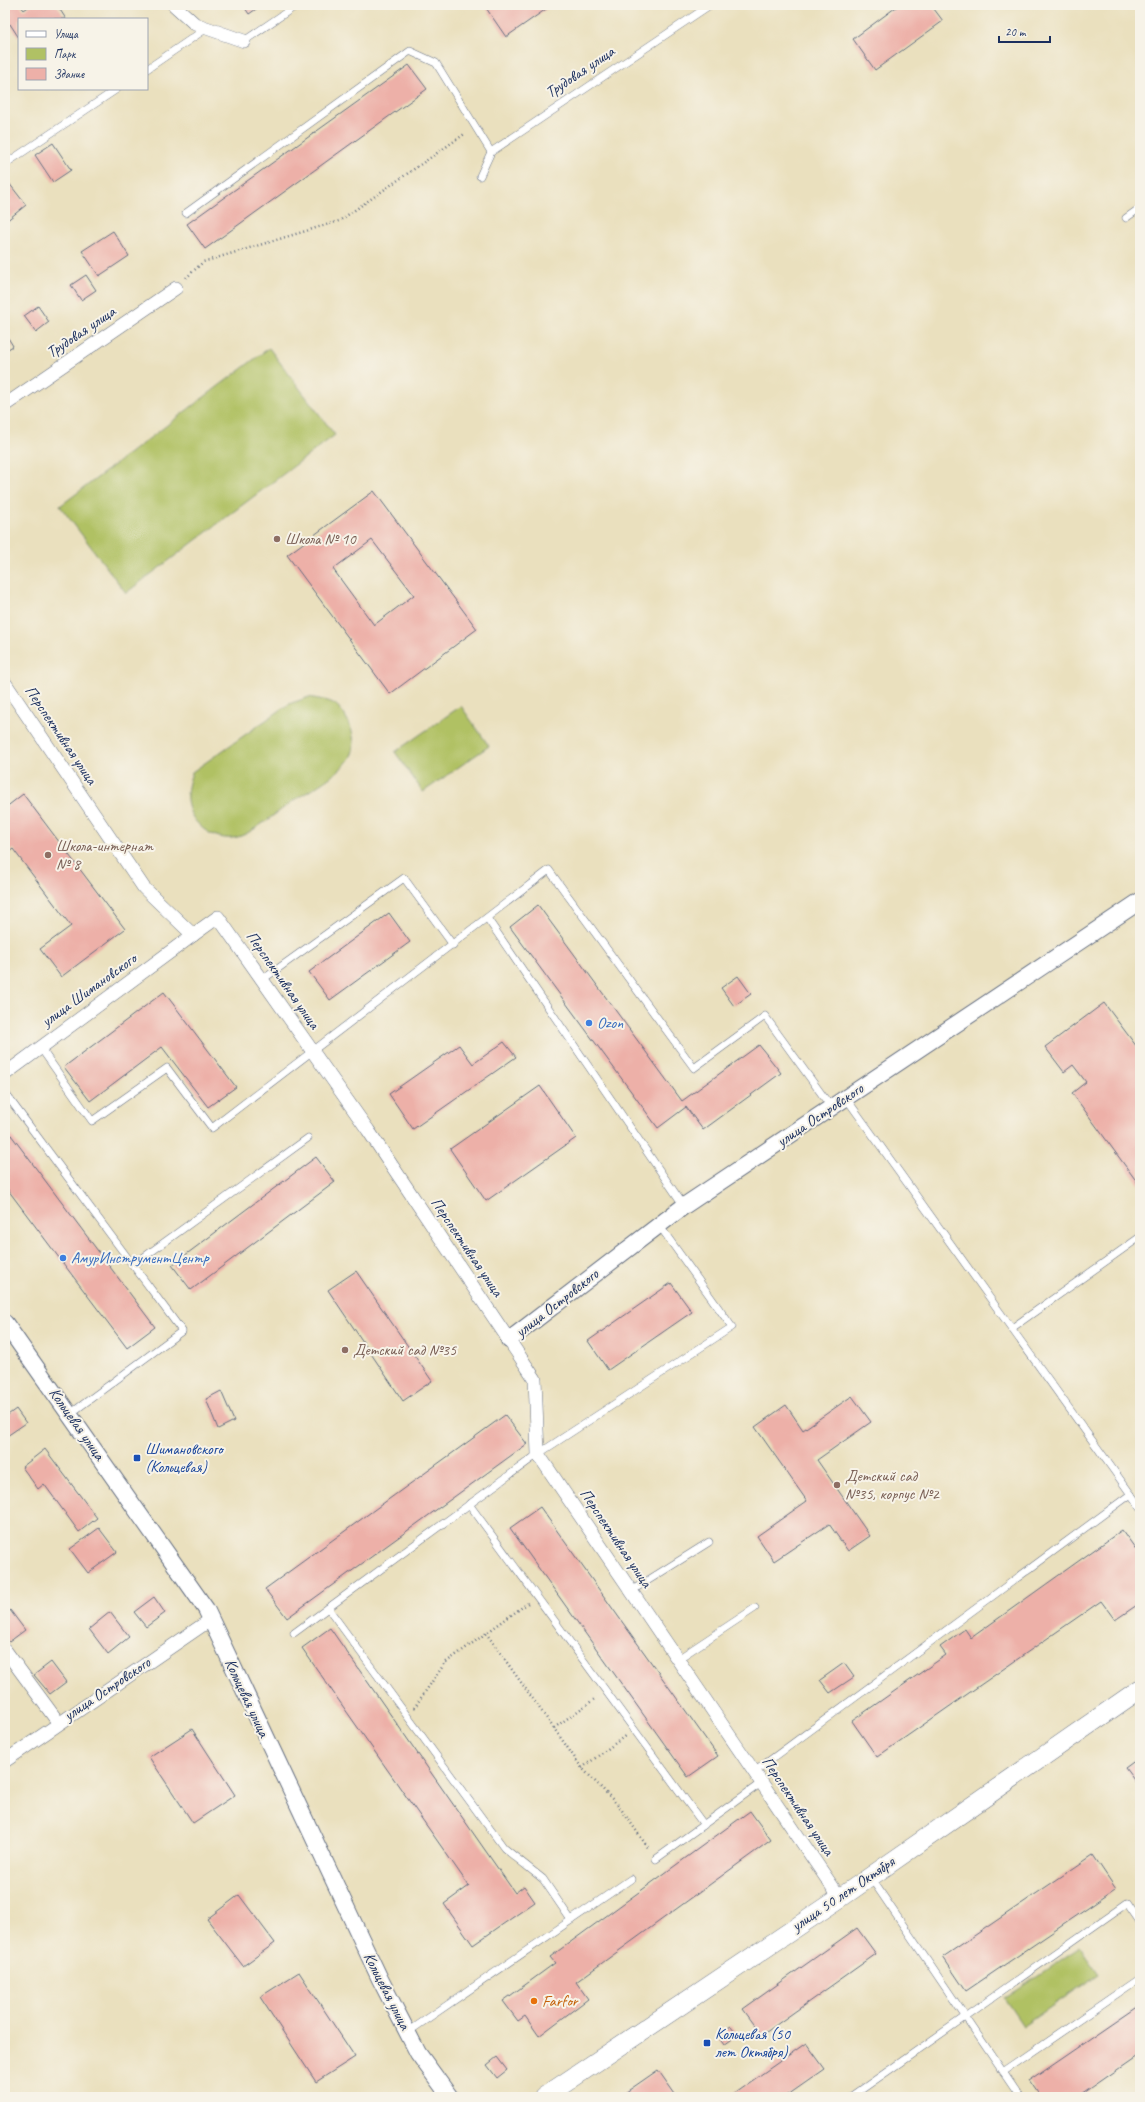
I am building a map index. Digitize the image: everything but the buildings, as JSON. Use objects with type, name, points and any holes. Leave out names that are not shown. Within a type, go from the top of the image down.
[{"type":"main road","name":"улица 50 лет Октября","points":[[544,2097],[840,1898],[1140,1689]]},
{"type":"street","points":[[174,5],[195,24],[244,41]]},
{"type":"street","name":"Трудовая улица","points":[[5,405],[176,288]]},
{"type":"street","name":"Перспективная улица","points":[[5,683],[144,888],[193,935],[218,917],[313,1052],[535,1379],[538,1454],[840,1898]]},
{"type":"street","name":"улица Островского","points":[[509,1340],[684,1206],[1140,901]]},
{"type":"street","name":"улица Шимановского","points":[[5,1074],[193,935]]},
{"type":"street","name":"Кольцевая улица","points":[[5,1322],[201,1602],[371,1959],[418,2053],[450,2097]]},
{"type":"street","name":"улица Островского","points":[[5,1761],[58,1722],[210,1620]]},
{"type":"street","points":[[5,1650],[58,1722]]},
{"type":"lane","points":[[244,41],[297,5]]},
{"type":"lane","name":"Трудовая улица","points":[[491,152],[710,5]]},
{"type":"lane","points":[[148,68],[207,28]]},
{"type":"lane","points":[[186,213],[410,51],[436,62],[491,152],[480,176]]},
{"type":"lane","points":[[5,164],[115,90]]},
{"type":"lane","points":[[1126,218],[1140,208]]},
{"type":"lane","points":[[40,1047],[92,1121],[167,1068],[212,1128],[549,870],[694,1068],[765,1016],[831,1107]]},
{"type":"lane","points":[[262,980],[404,878],[453,945]]},
{"type":"lane","points":[[487,918],[684,1206]]},
{"type":"lane","points":[[5,1093],[182,1331],[70,1414]]},
{"type":"lane","points":[[846,1098],[1140,1507]]},
{"type":"lane","points":[[133,1265],[308,1138]]},
{"type":"lane","points":[[294,1633],[538,1454],[732,1327],[659,1224]]},
{"type":"lane","points":[[1012,1328],[1140,1237]]},
{"type":"lane","points":[[656,1859],[704,1825],[758,1777],[1131,1494]]},
{"type":"lane","points":[[469,1504],[704,1825]]},
{"type":"lane","points":[[631,1591],[709,1542]]},
{"type":"lane","points":[[328,1608],[504,1848],[543,1879],[571,1920]]},
{"type":"lane","points":[[678,1659],[755,1608]]},
{"type":"lane","points":[[869,1877],[1020,2097]]},
{"type":"lane","points":[[408,2032],[631,1879]]},
{"type":"lane","points":[[851,2097],[1127,1903],[1140,1922]]},
{"type":"lane","points":[[1003,2072],[1140,1978]]},
{"type":"path","points":[[176,288],[203,262],[339,221],[476,126]]},
{"type":"path","points":[[408,1718],[445,1663],[536,1596]]},
{"type":"path","points":[[486,1633],[582,1768],[619,1806],[656,1859]]},
{"type":"path","points":[[554,1728],[606,1691]]},
{"type":"path","points":[[582,1768],[634,1730]]},
{"type":"green space","points":[[269,348],[335,435],[126,593],[60,506]]},
{"type":"green space","points":[[309,697],[335,704],[344,714],[351,728],[354,743],[351,756],[347,762],[326,780],[244,835],[229,838],[220,837],[211,834],[203,828],[196,822],[188,805],[187,795],[192,772],[289,704]]},
{"type":"green space","points":[[461,706],[489,746],[423,792],[395,752]]},
{"type":"green space","points":[[1080,1947],[1099,1974],[1023,2026],[1004,1998]]},
{"type":"place","name":"Школа № 10","points":[[277,539]]},
{"type":"place","name":"Школа-интернат № 8","points":[[48,855]]},
{"type":"place","name":"Ozon","points":[[589,1023]]},
{"type":"place","name":"АмурИнструментЦентр","points":[[63,1258]]},
{"type":"place","name":"Детский сад №35","points":[[345,1350]]},
{"type":"place","name":"Шимановского (Кольцевая)","points":[[137,1458]]},
{"type":"place","name":"Детский сад №35, корпус №2","points":[[837,1485]]},
{"type":"place","name":"Farfor","points":[[534,2001]]},
{"type":"place","name":"Кольцевая (50 лет Октября)","points":[[707,2043]]}]
